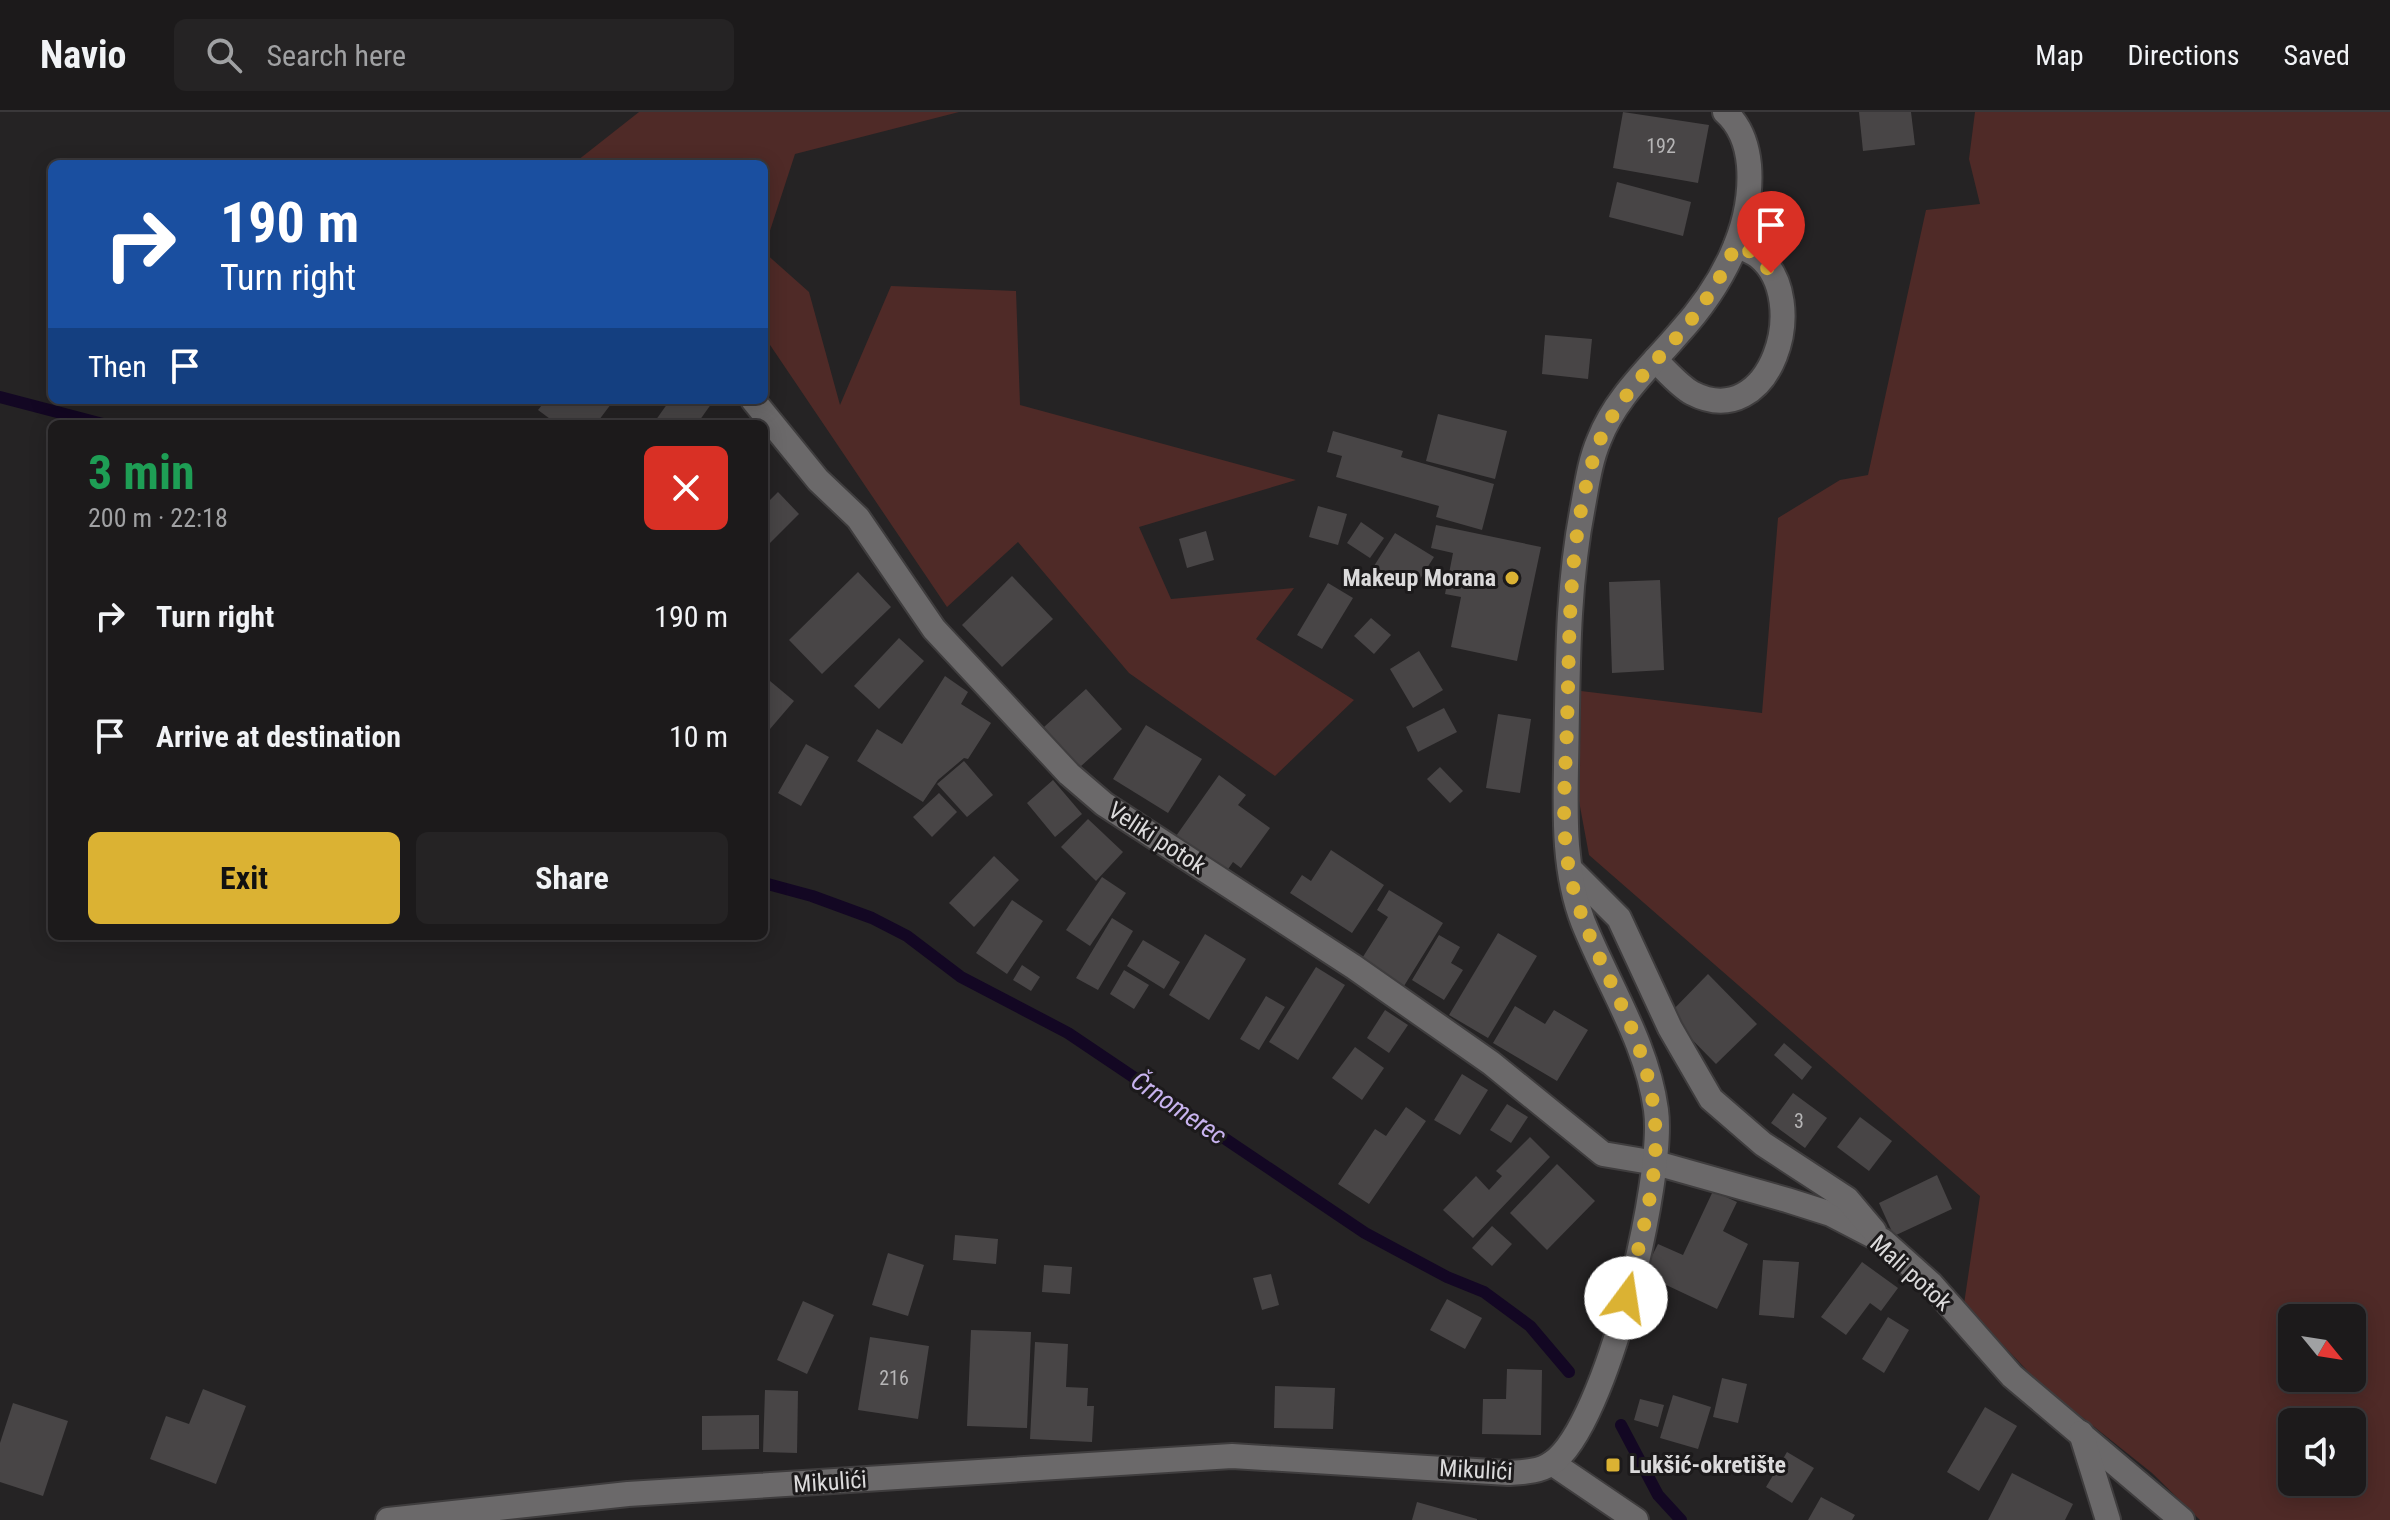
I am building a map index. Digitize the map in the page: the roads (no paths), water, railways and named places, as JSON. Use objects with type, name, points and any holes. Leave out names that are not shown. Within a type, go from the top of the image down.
[{"type":"street","points":[[1636,1520],[1552,1463],[1573,1440],[1602,1384],[1649,1207],[1656,1163],[1657,1116],[1652,1086],[1622,1005],[1582,919],[1568,867],[1565,810],[1567,645],[1575,546],[1599,440],[1622,398],[1707,300],[1736,245],[1749,193],[1749,174],[1743,136],[1725,112]]},
{"type":"street","points":[[1655,360],[1691,392],[1726,400],[1741,396],[1772,368],[1779,349],[1782,316],[1777,284],[1757,255],[1736,245]]},
{"type":"street","name":"Veliki potok","points":[[756,404],[818,480],[858,518],[934,629],[1069,774],[1104,804],[1454,1037],[1502,1071],[1603,1154],[1656,1163]]},
{"type":"street","points":[[1568,867],[1619,918],[1670,1028],[1711,1099],[1763,1144],[1847,1199],[1883,1241]]},
{"type":"street","name":"Mali potok","points":[[1656,1163],[1831,1214],[1883,1241],[1931,1284],[2012,1376],[2182,1520]]},
{"type":"street","points":[[2081,1433],[2108,1520]]},
{"type":"street","name":"Mikulići","points":[[388,1520],[628,1494],[1232,1456],[1508,1473],[1530,1472],[1552,1463]]},
{"type":"waterway","name":"Črnomerec","points":[[0,397],[88,420]]},
{"type":"waterway","name":"Črnomerec","points":[[768,884],[872,918],[907,936],[961,977],[1068,1033],[1365,1233],[1447,1277],[1484,1292],[1530,1326],[1569,1372]]},
{"type":"waterway","name":"Črnomerec","points":[[1621,1425],[1658,1495],[1681,1520]]},
{"type":"place","name":"Makeup Morana","points":[[1512,578]]},
{"type":"place","name":"Lukšić-okretište","points":[[1613,1465]]}]
